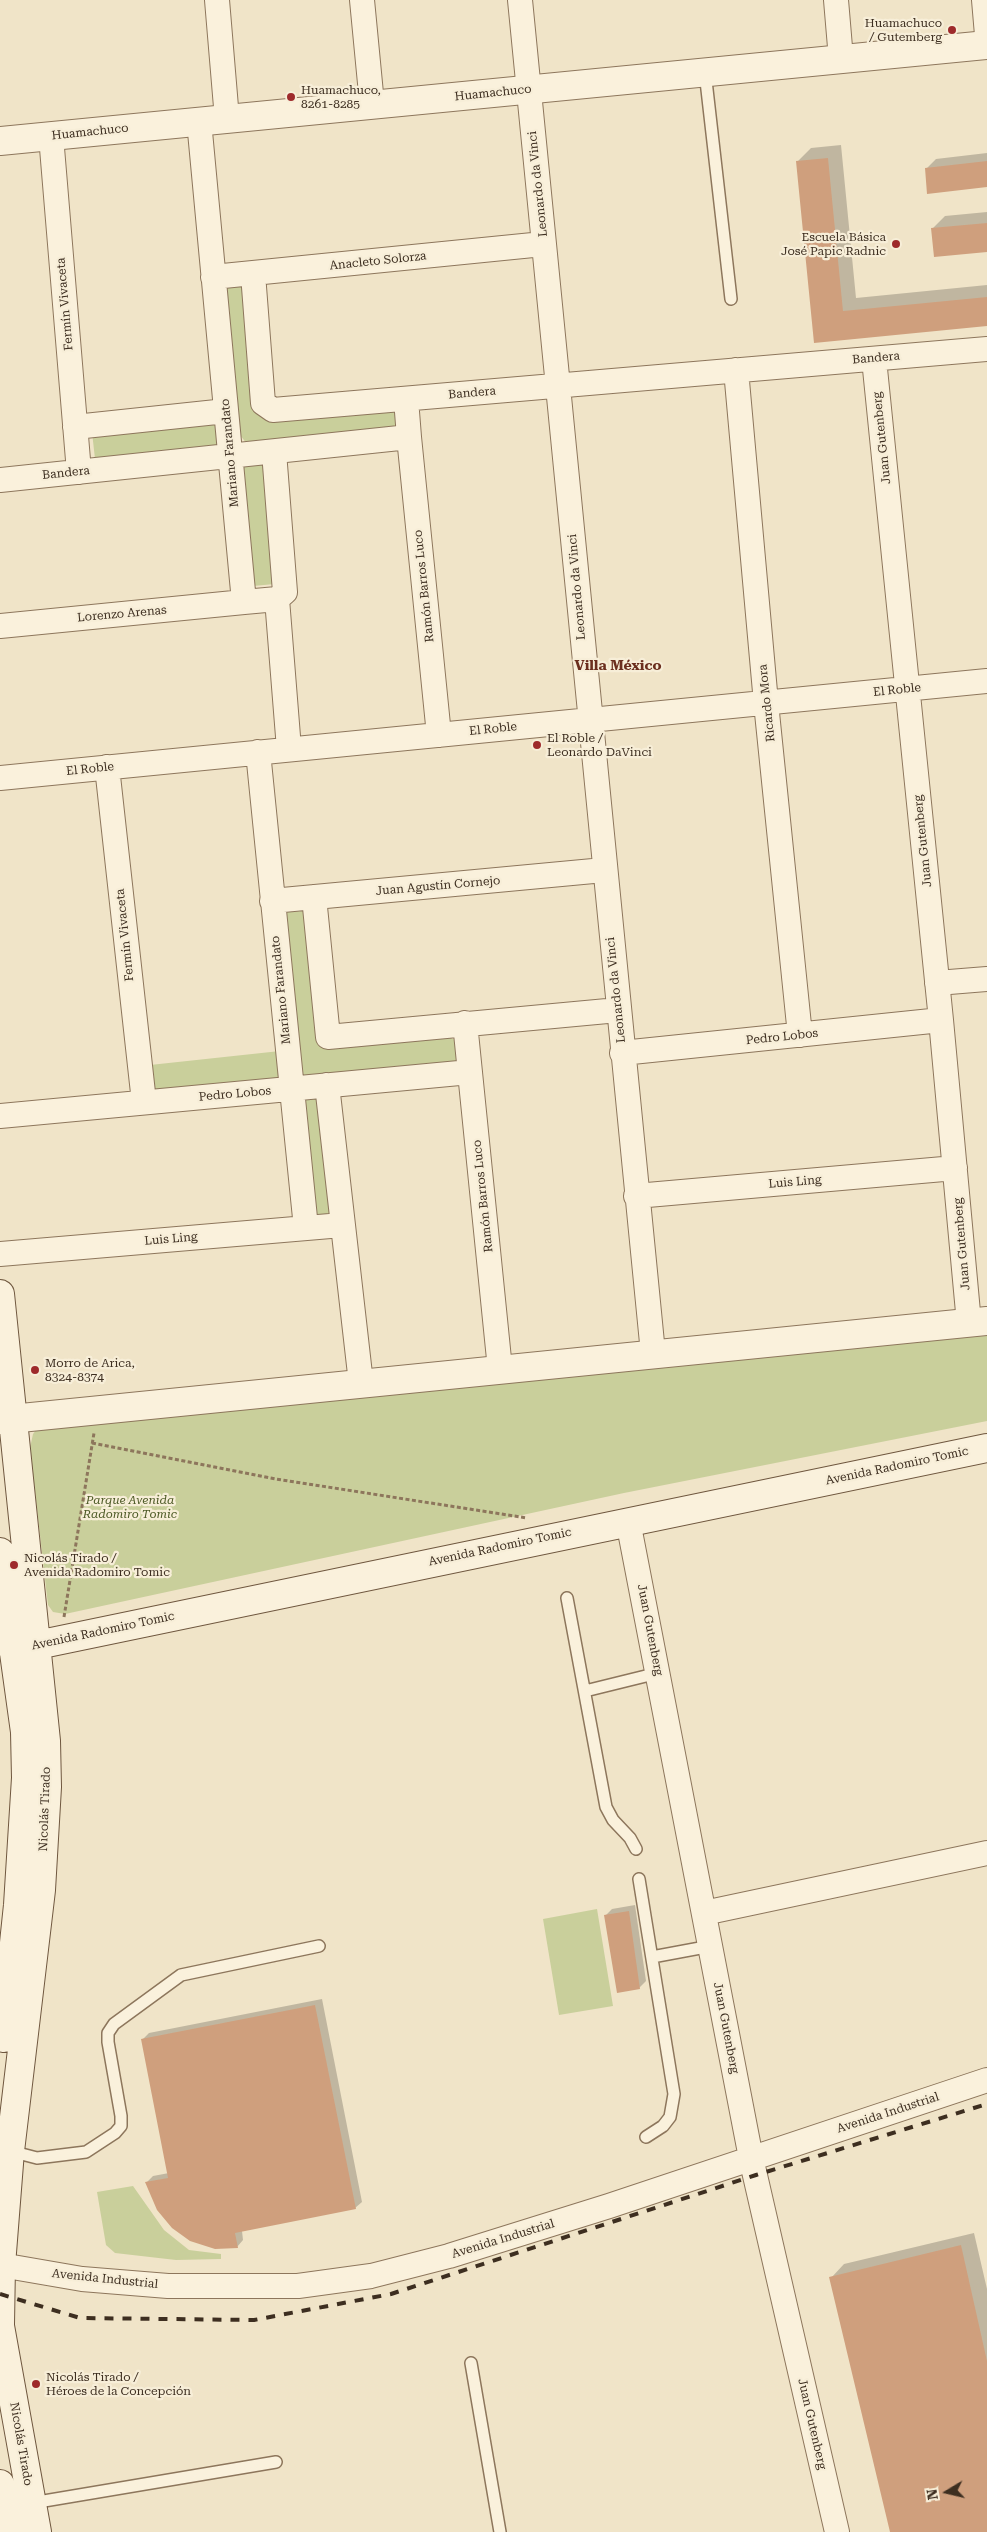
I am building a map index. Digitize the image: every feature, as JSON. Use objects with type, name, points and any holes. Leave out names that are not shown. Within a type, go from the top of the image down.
[{"type":"main road","name":"Huamachuco","points":[[0,141],[987,45]]},
{"type":"main road","name":"Nicolás Tirado","points":[[0,1294],[6,1420],[28,1646],[46,1741],[47,1787],[41,1890],[10,2151],[1,2265],[0,2325],[37,2532]]},
{"type":"main road","points":[[6,1420],[978,1322]]},
{"type":"main road","name":"Avenida Radomiro Tomic","points":[[28,1646],[987,1448]]},
{"type":"main road","name":"Nicolás Tirado","points":[[0,1552],[28,1646],[25,1732],[26,1778],[18,1905],[0,2070]]},
{"type":"main road","points":[[0,2484],[5,2524]]},
{"type":"street","points":[[216,0],[227,118]]},
{"type":"street","points":[[362,0],[372,104]]},
{"type":"street","name":"Leonardo da Vinci","points":[[520,0],[652,1354]]},
{"type":"street","points":[[836,0],[841,59]]},
{"type":"street","points":[[984,0],[987,35]]},
{"type":"street","name":"Mariano Farandato","points":[[199,121],[244,602]]},
{"type":"street","name":"Fermín Vivaceta","points":[[51,136],[79,472]]},
{"type":"street","name":"Anacleto Solorza","points":[[213,277],[543,244]]},
{"type":"street","name":"Bandera","points":[[253,274],[263,403],[274,410],[987,349]]},
{"type":"street","name":"Juan Gutenberg","points":[[874,359],[942,1020],[955,1168],[978,1322]]},
{"type":"street","name":"Ricardo Mora","points":[[736,370],[766,703],[800,1035]]},
{"type":"street","points":[[406,399],[409,437]]},
{"type":"street","points":[[75,427],[226,411]]},
{"type":"street","name":"Bandera","points":[[0,480],[409,437]]},
{"type":"street","name":"Ramón Barros Luco","points":[[409,437],[439,735]]},
{"type":"street","points":[[244,602],[277,599],[285,592],[274,452]]},
{"type":"street","points":[[277,599],[289,749]]},
{"type":"street","name":"Lorenzo Arenas","points":[[0,626],[244,602]]},
{"type":"street","name":"El Roble","points":[[0,778],[987,681]]},
{"type":"street","name":"Mariano Farandato","points":[[258,752],[306,1228]]},
{"type":"street","name":"Fermín Vivaceta","points":[[107,768],[144,1102]]},
{"type":"street","name":"Juan Agustín Cornejo","points":[[272,901],[604,870]]},
{"type":"street","points":[[314,897],[328,1037],[618,1010]]},
{"type":"street","points":[[937,983],[987,979]]},
{"type":"street","name":"Pedro Lobos","points":[[622,1053],[942,1020]]},
{"type":"street","name":"Ramón Barros Luco","points":[[465,1023],[500,1369]]},
{"type":"street","name":"Pedro Lobos","points":[[0,1116],[470,1072]]},
{"type":"street","points":[[327,1085],[361,1383]]},
{"type":"street","name":"Luis Ling","points":[[636,1196],[955,1168]]},
{"type":"street","name":"Luis Ling","points":[[0,1254],[342,1225]]},
{"type":"street","name":"Juan Gutenberg","points":[[628,1521],[751,2158],[837,2532]]},
{"type":"street","points":[[704,1913],[987,1853]]},
{"type":"street","name":"Avenida Industrial","points":[[1,2265],[82,2279],[168,2286],[298,2286],[371,2276],[449,2256],[987,2080]]},
{"type":"lane","points":[[705,72],[731,299]]},
{"type":"lane","points":[[567,1598],[606,1807],[613,1820],[630,1838],[636,1849]]},
{"type":"lane","points":[[585,1690],[658,1673]]},
{"type":"lane","points":[[639,1879],[674,2094],[670,2117],[651,2135],[646,2137]]},
{"type":"lane","points":[[10,2151],[37,2158],[86,2152],[115,2133],[120,2126],[121,2116],[108,2033],[114,2024],[181,1975],[319,1946]]},
{"type":"lane","points":[[652,1957],[711,1946]]},
{"type":"lane","points":[[471,2363],[500,2532]]},
{"type":"lane","points":[[32,2503],[276,2462]]},
{"type":"path","points":[[28,1646],[101,1410]]},
{"type":"path","points":[[92,1443],[276,1479],[533,1519]]},
{"type":"green space","points":[[245,279],[262,411],[400,408],[401,428],[247,444],[240,435],[225,288]]},
{"type":"green space","points":[[222,419],[225,446],[95,459],[92,432]]},
{"type":"green space","points":[[264,464],[275,584],[253,586],[242,466]]},
{"type":"green space","points":[[303,911],[309,917],[320,1044],[449,1037],[457,1041],[459,1061],[305,1076],[298,1067],[282,921],[287,912]]},
{"type":"green space","points":[[280,1051],[283,1078],[153,1092],[150,1065]]},
{"type":"green space","points":[[322,1096],[333,1216],[311,1218],[300,1099]]},
{"type":"green space","name":"Parque Avenida Radomiro Tomic","points":[[987,1331],[987,1421],[624,1493],[65,1614],[53,1612],[48,1605],[30,1448],[33,1434],[36,1430]]},
{"type":"green space","points":[[597,1909],[613,2006],[559,2015],[543,1919]]},
{"type":"green space","points":[[133,2186],[164,2230],[189,2250],[221,2254],[221,2259],[176,2260],[115,2253],[106,2245],[97,2192]]},
{"type":"building","points":[[828,158],[843,311],[987,297],[987,326],[814,343],[796,161]]},
{"type":"building","points":[[987,161],[987,187],[927,194],[925,168]]},
{"type":"building","points":[[987,223],[987,252],[934,257],[931,228]]},
{"type":"building","points":[[629,1911],[640,1989],[617,1993],[604,1915]]},
{"type":"building","points":[[315,2005],[356,2209],[235,2233],[238,2248],[215,2249],[190,2241],[172,2228],[157,2210],[145,2182],[168,2178],[141,2039]]},
{"type":"building","points":[[961,2245],[987,2361],[987,2532],[890,2532],[829,2277]]},
{"type":"railway","points":[[0,2294],[80,2318],[254,2320],[391,2294],[756,2175],[987,2104]]},
{"type":"place","name":"Huamachuco / Gutemberg","points":[[952,30]]},
{"type":"place","name":"Huamachuco, 8261-8285","points":[[291,97]]},
{"type":"place","name":"Escuela Básica José Papic Radnic","points":[[896,244]]},
{"type":"place","name":"El Roble / Leonardo DaVinci","points":[[537,745]]},
{"type":"place","name":"Morro de Arica, 8324-8374","points":[[35,1370]]},
{"type":"place","name":"Nicolás Tirado / Avenida Radomiro Tomic","points":[[14,1565]]},
{"type":"place","name":"Nicolás Tirado / Héroes de la Concepción","points":[[36,2384]]},
{"type":"district","name":"Villa México","points":[[618,666]]}]
